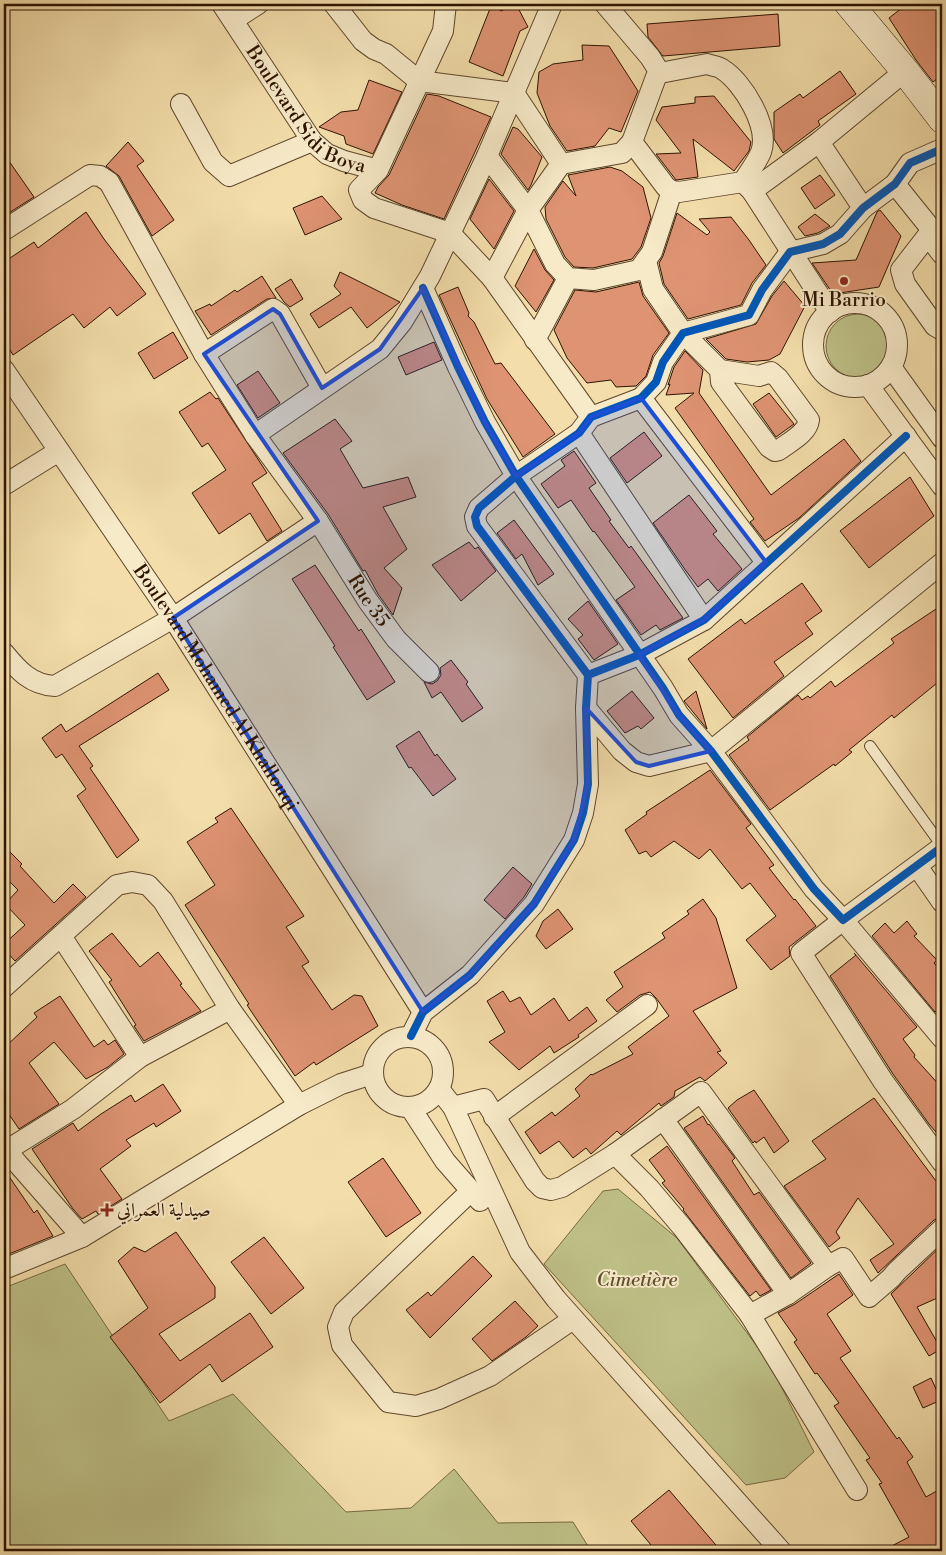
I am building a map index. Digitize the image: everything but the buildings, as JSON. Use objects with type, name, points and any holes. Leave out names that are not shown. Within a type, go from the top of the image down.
[{"type":"street","points":[[228,12],[258,4]]},
{"type":"street","points":[[334,4],[363,41],[374,49],[386,54],[419,81],[514,93],[561,164]]},
{"type":"street","name":"Boulevard Sidi Boya","points":[[228,12],[312,140],[327,154],[344,161],[378,170],[443,31],[446,4]]},
{"type":"street","points":[[255,434],[380,349],[402,322],[423,288],[487,156],[552,4]]},
{"type":"street","points":[[605,4],[650,57],[660,73]]},
{"type":"street","points":[[850,4],[942,120]]},
{"type":"street","points":[[492,278],[528,210],[561,164],[622,153],[632,142],[656,77],[660,73],[707,64],[720,68],[732,77],[748,98],[759,120],[763,135],[761,151],[747,187]]},
{"type":"street","points":[[632,142],[666,187],[672,191],[747,187],[819,142],[905,71]]},
{"type":"street","points":[[181,104],[212,162],[229,176],[312,140]]},
{"type":"street","points":[[819,142],[863,208]]},
{"type":"street","points":[[411,1036],[423,1012],[470,975],[534,904],[574,840],[583,813],[588,784],[586,708],[588,675],[477,526],[475,517],[479,508],[516,476],[579,433],[591,417],[641,398],[656,382],[664,362],[683,333],[749,315],[762,290],[790,252],[823,244],[840,234],[863,208],[895,184],[910,163],[942,149]]},
{"type":"street","points":[[487,156],[528,210],[556,264],[568,278],[594,280],[639,270],[652,252],[672,191]]},
{"type":"street","points":[[378,170],[359,190],[364,200],[374,208],[450,234],[492,278],[591,417]]},
{"type":"street","name":"Rue 35","points":[[4,230],[90,175],[100,176],[109,182],[204,354],[255,434],[318,521],[368,601],[396,639],[429,672]]},
{"type":"street","points":[[895,184],[932,230],[901,270],[905,284],[935,326],[942,330]]},
{"type":"street","points":[[747,187],[830,312]]},
{"type":"street","points":[[928,236],[942,254]]},
{"type":"street","points":[[646,261],[653,289],[683,333],[720,370],[759,376],[771,372],[778,378],[808,420],[808,426],[779,450],[775,451],[769,447],[721,382],[720,370]]},
{"type":"street","points":[[535,340],[568,278]]},
{"type":"street","points":[[423,288],[477,407],[516,476],[679,715],[711,751],[814,889],[843,920],[942,1038]]},
{"type":"street","points":[[866,304],[878,310],[888,318],[897,342],[896,355],[891,367],[881,378],[868,385],[855,387],[842,385],[831,379],[821,370],[813,346],[815,333],[820,321],[830,312],[841,306],[866,304]]},
{"type":"street","points":[[204,354],[273,309],[280,314],[322,388]]},
{"type":"street","points":[[891,367],[942,438]]},
{"type":"street","name":"Boulevard Mohamed Al Khallouqi","points":[[4,370],[173,618],[423,1012]]},
{"type":"street","points":[[868,385],[942,486]]},
{"type":"street","points":[[641,398],[766,562]]},
{"type":"street","points":[[579,433],[704,620]]},
{"type":"street","points":[[588,675],[639,655],[704,620],[906,436]]},
{"type":"street","points":[[4,485],[59,451]]},
{"type":"street","points":[[4,653],[27,678],[45,686],[55,686],[173,618],[318,521]]},
{"type":"street","points":[[586,708],[622,751],[636,762],[650,766],[711,751],[942,563]]},
{"type":"street","points":[[942,847],[801,953],[883,1081],[942,1162]]},
{"type":"street","points":[[916,866],[942,902]]},
{"type":"street","points":[[4,987],[117,885],[132,882],[148,885],[163,901],[230,1009],[299,1105]]},
{"type":"street","points":[[61,936],[140,1057]]},
{"type":"street","points":[[494,1117],[647,1005]]},
{"type":"street","points":[[82,1237],[4,1151],[73,1109],[140,1057],[230,1009]]},
{"type":"street","points":[[411,1036],[424,1040],[435,1049],[442,1061],[443,1075],[439,1088],[427,1102],[410,1107],[392,1104],[379,1092],[372,1074],[377,1054],[391,1040],[411,1036]]},
{"type":"street","points":[[4,1269],[82,1237],[299,1105],[342,1084],[372,1074]]},
{"type":"street","points":[[439,1088],[453,1108],[520,1252],[539,1278],[573,1319],[780,1551]]},
{"type":"street","points":[[453,1108],[484,1099],[535,1181],[542,1188],[550,1190],[562,1187],[615,1154],[701,1092],[828,1266]]},
{"type":"street","points":[[410,1107],[445,1161],[509,1231]]},
{"type":"street","points":[[662,1119],[788,1294]]},
{"type":"street","points":[[615,1154],[649,1188],[682,1227],[750,1315],[857,1490]]},
{"type":"street","points":[[472,1192],[344,1312],[338,1327],[342,1345],[388,1402],[416,1406],[439,1399],[490,1376],[573,1319]]},
{"type":"street","points":[[750,1315],[788,1294],[828,1266],[844,1258],[869,1297],[942,1229]]},
{"type":"lane","points":[[870,746],[942,847]]},
{"type":"highlighted area","points":[[423,288],[485,422],[516,476],[579,433],[591,417],[641,398],[766,562],[704,620],[639,655],[679,715],[711,751],[649,766],[636,762],[586,708],[588,784],[574,840],[534,904],[470,975],[423,1012],[173,618],[318,521],[204,354],[273,309],[280,314],[322,388],[380,349]]},
{"type":"green space","points":[[858,314],[876,320],[884,328],[890,346],[884,364],[876,372],[858,378],[840,372],[832,364],[826,346],[832,328],[840,320]]},
{"type":"green space","name":"Cimetière","points":[[618,1189],[677,1238],[770,1364],[814,1452],[785,1478],[746,1485],[544,1264],[603,1191]]},
{"type":"green space","points":[[65,1264],[169,1421],[233,1394],[346,1512],[411,1508],[454,1469],[498,1523],[573,1522],[591,1551],[4,1551],[4,1288]]},
{"type":"cycle path","points":[[588,675],[477,526],[475,517],[479,508],[516,476],[579,433],[591,417],[641,398],[656,382],[663,362],[683,333],[749,315],[762,290],[790,252],[823,244],[840,234],[863,208],[895,184],[910,163],[942,149]]},
{"type":"cycle path","points":[[423,288],[485,422],[516,476],[663,688],[679,715],[711,751],[814,889],[843,920],[942,847]]},
{"type":"cycle path","points":[[411,1036],[423,1012],[470,975],[534,904],[574,840],[583,813],[588,784],[586,708],[588,675],[639,655],[704,620],[906,436]]},
{"type":"place","name":"Mi Barrio","points":[[844,281]]},
{"type":"place","name":"صيدلية العمراني","points":[[107,1210]]}]
